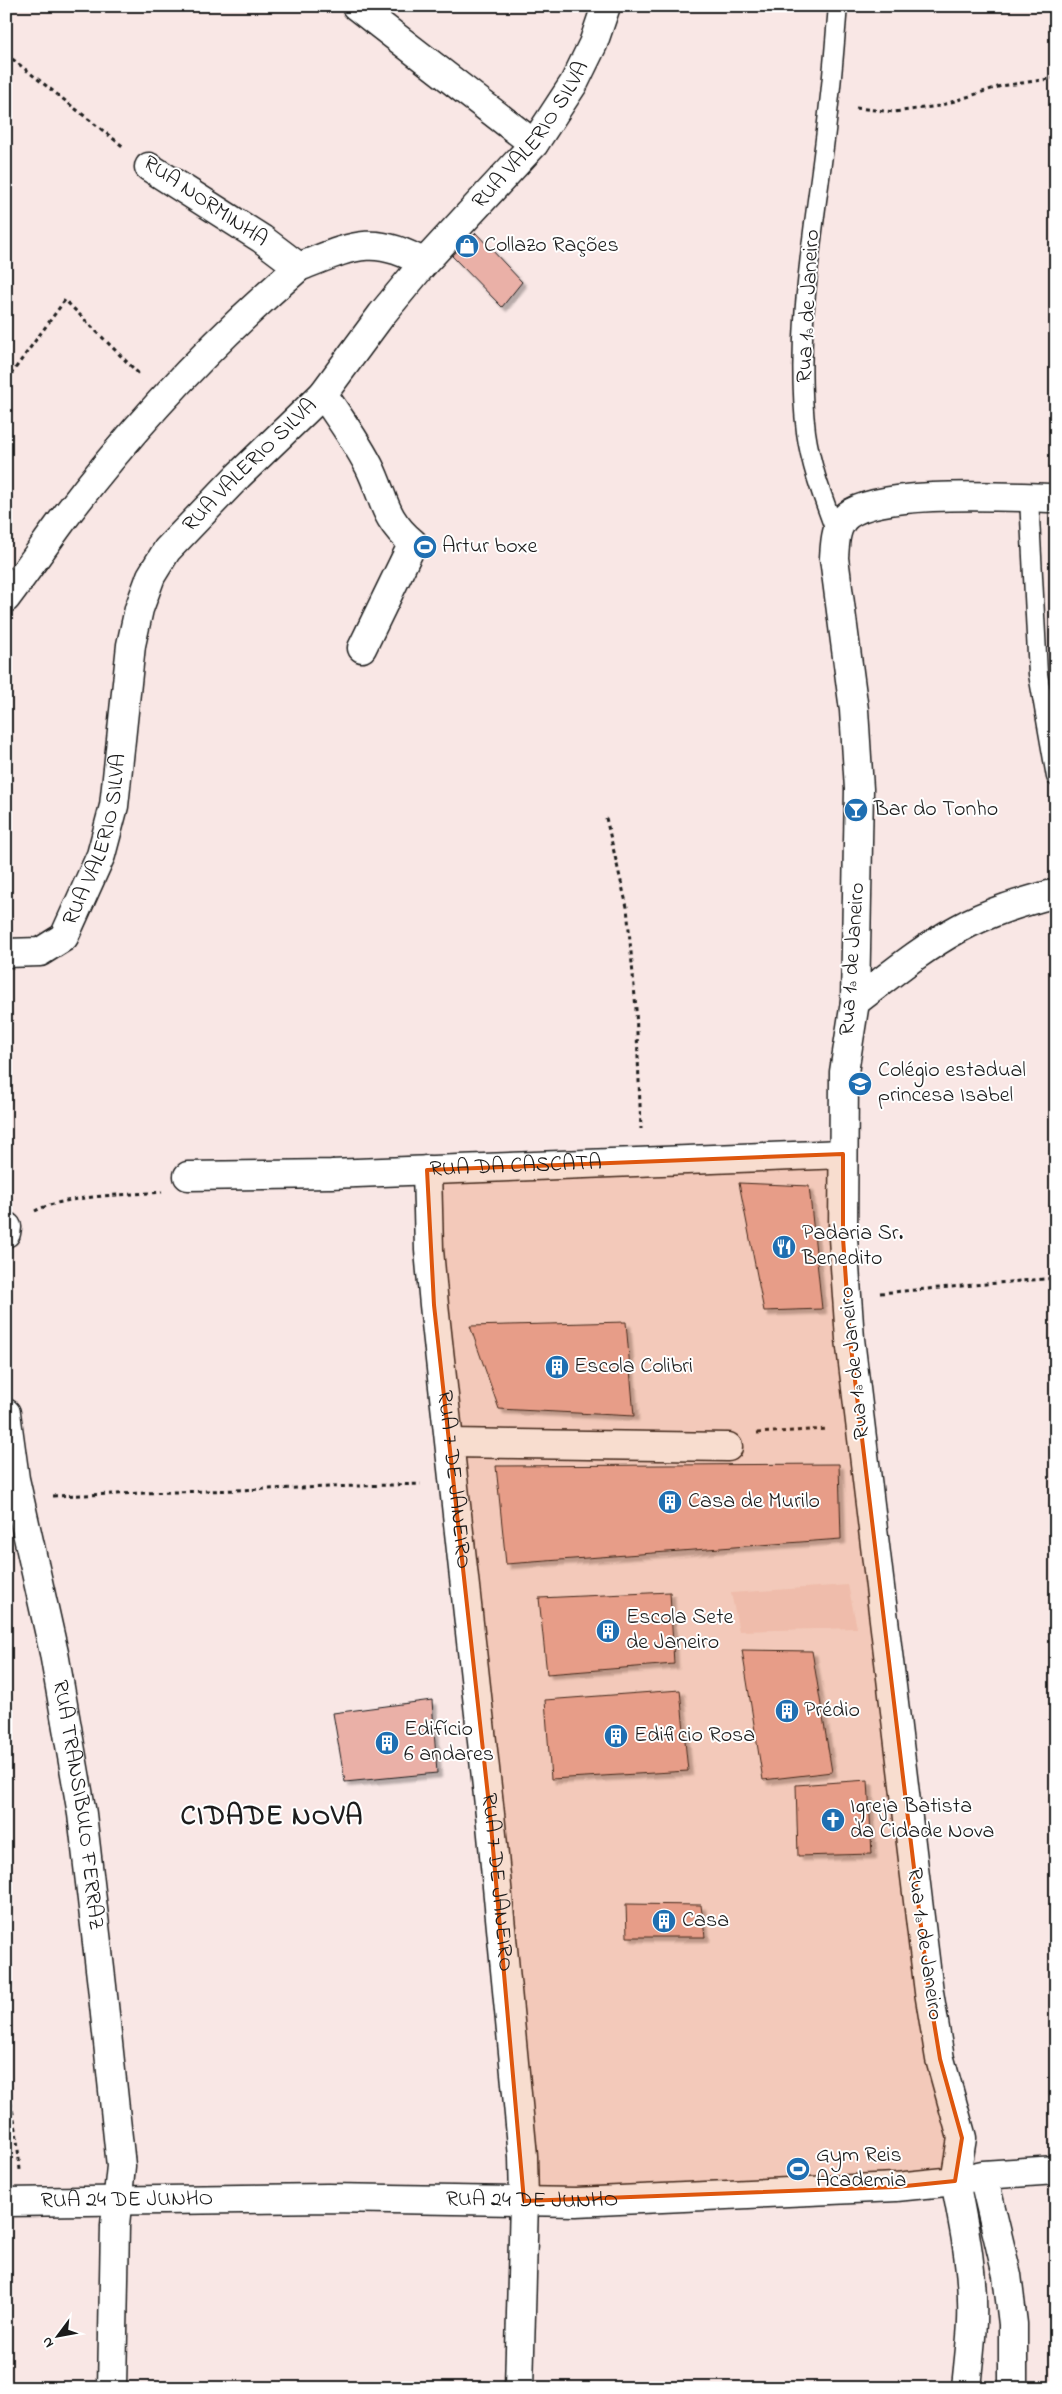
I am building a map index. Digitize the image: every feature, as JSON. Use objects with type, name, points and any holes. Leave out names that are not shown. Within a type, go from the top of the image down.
[{"type":"street","points":[[356,6],[534,144]]},
{"type":"street","name":"RUA VALERIO SILVA","points":[[6,953],[40,952],[64,937],[101,855],[114,806],[131,645],[139,609],[151,576],[174,543],[238,476],[323,394],[382,314],[424,263],[534,144],[574,83],[593,44],[606,6]]},
{"type":"street","name":"RUA NORMINHA","points":[[149,166],[262,239],[299,267]]},
{"type":"street","points":[[6,598],[62,520],[163,398],[221,338],[299,267],[342,251],[362,246],[383,246],[402,250],[424,263]]},
{"type":"street","points":[[323,394],[354,439],[370,469],[390,519],[413,543],[362,648]]},
{"type":"street","points":[[836,534],[847,516],[867,507],[888,501],[956,496],[1056,498]]},
{"type":"street","name":"Rua 1ª de Janeiro","points":[[836,534],[834,558],[854,710],[859,789],[855,1002],[844,1072],[843,1238],[861,1427],[929,1992],[940,2059],[962,2138],[954,2180]]},
{"type":"street","points":[[855,1002],[914,957],[959,928],[1014,905],[1056,893]]},
{"type":"street","name":"RUA DA CASCATA","points":[[188,1176],[427,1170],[844,1154]]},
{"type":"street","name":"RUA 7 DE JANEIRO","points":[[427,1170],[428,1250],[490,1814],[523,2156],[524,2201],[519,2388]]},
{"type":"street","name":"RUA TRANSIBULO FERRAZ","points":[[6,1414],[20,1497],[54,1653],[82,1814],[120,2157],[119,2199],[115,2225],[112,2388]]},
{"type":"street","points":[[450,1443],[728,1447]]},
{"type":"street","points":[[962,2138],[983,2175],[1008,2275],[1013,2324],[1013,2388]]},
{"type":"street","name":"RUA 24 DE JUNHO","points":[[15,2202],[119,2199],[328,2198],[576,2202],[896,2187],[983,2175],[1056,2170]]},
{"type":"street","points":[[954,2180],[966,2238],[970,2279],[972,2322],[966,2388]]},
{"type":"street","points":[[972,2322],[991,2320],[1013,2324]]},
{"type":"lane","name":"Rua 1ª de Janeiro","points":[[836,534],[814,474],[808,440],[802,345],[812,232],[829,105],[838,6]]},
{"type":"lane","points":[[1029,498],[1038,674],[1056,778]]},
{"type":"path","name":"RUA NORMINHA","points":[[6,54],[149,166]]},
{"type":"path","points":[[829,105],[894,112],[939,106],[1001,86],[1056,78]]},
{"type":"path","points":[[6,381],[65,300],[163,398]]},
{"type":"path","points":[[606,818],[627,907],[636,1009],[642,1161]]},
{"type":"path","points":[[7,1230],[45,1206],[85,1199],[168,1192],[188,1176]]},
{"type":"path","points":[[848,1296],[1056,1278]]},
{"type":"path","points":[[728,1447],[737,1434],[861,1427]]},
{"type":"path","points":[[20,1497],[454,1482]]},
{"type":"path","points":[[6,2079],[16,2128],[15,2202]]},
{"type":"highlighted area","points":[[843,1154],[843,1238],[850,1339],[929,1992],[940,2059],[962,2138],[955,2181],[896,2187],[524,2201],[490,1814],[434,1305],[427,1170]]},
{"type":"shaded area","points":[[848,1585],[857,1628],[739,1631],[731,1593]]},
{"type":"building","points":[[476,233],[522,282],[502,307],[452,256]]},
{"type":"building","name":"Padaria Sr. Benedito","points":[[739,1183],[809,1186],[822,1309],[764,1311]]},
{"type":"building","name":"Escola Colibri","points":[[626,1322],[634,1416],[499,1409],[470,1326]]},
{"type":"building","name":"Casa de Murilo","points":[[839,1464],[841,1539],[506,1564],[496,1466]]},
{"type":"building","name":"Escola Sete de Janeiro","points":[[670,1592],[674,1664],[547,1674],[539,1598]]},
{"type":"building","name":"Prédio","points":[[742,1650],[812,1651],[832,1772],[763,1780]]},
{"type":"building","name":"Edificio Rosa","points":[[680,1690],[688,1771],[551,1779],[545,1700]]},
{"type":"building","name":"Edifício 6 andares","points":[[432,1700],[437,1773],[345,1782],[333,1713]]},
{"type":"building","name":"Igreja Batista da Cidade Nova","points":[[868,1780],[872,1854],[798,1856],[796,1785]]},
{"type":"building","name":"Casa","points":[[626,1904],[701,1905],[705,1937],[627,1937]]},
{"type":"place","name":"Collazo Rações","points":[[467,246]]},
{"type":"place","name":"Artur boxe","points":[[425,547]]},
{"type":"place","name":"Bar do Tonho","points":[[856,810]]},
{"type":"place","name":"Colégio estadual princesa Isabel","points":[[860,1084]]},
{"type":"place","name":"Padaria Sr. Benedito","points":[[784,1247]]},
{"type":"place","name":"Escola Colibri","points":[[557,1367]]},
{"type":"place","name":"Casa de Murilo","points":[[670,1502]]},
{"type":"place","name":"Escola Sete de Janeiro","points":[[608,1631]]},
{"type":"place","name":"Prédio","points":[[787,1711]]},
{"type":"place","name":"Edificio Rosa","points":[[616,1736]]},
{"type":"place","name":"Edifício 6 andares","points":[[387,1743]]},
{"type":"place","name":"Igreja Batista da Cidade Nova","points":[[833,1820]]},
{"type":"place","name":"Casa","points":[[664,1921]]},
{"type":"place","name":"Gym Reis Academia","points":[[798,2169]]},
{"type":"district","name":"CIDADE NOVA","points":[[272,1817]]}]
